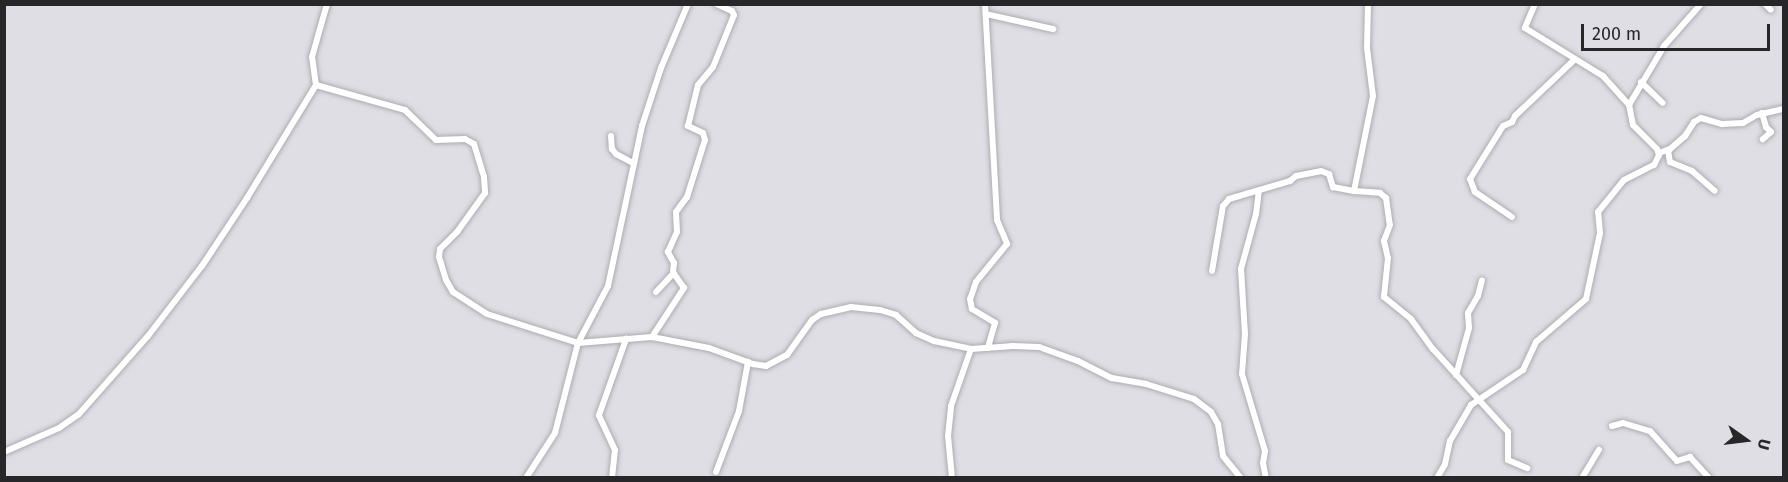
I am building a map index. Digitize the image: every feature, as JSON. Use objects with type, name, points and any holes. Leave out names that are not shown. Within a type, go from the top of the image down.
[{"type":"street","points":[[4,452],[70,421],[142,344],[208,256],[316,85],[312,57],[327,4]]},
{"type":"street","points":[[526,477],[555,433],[578,344],[608,286],[633,163],[650,100],[688,4]]},
{"type":"street","points":[[652,337],[684,288],[674,273],[674,263],[668,252],[677,232],[675,213],[687,197],[705,138],[703,133],[689,128],[688,124],[699,84],[713,67],[734,15],[732,11],[716,4]]},
{"type":"street","points":[[985,4],[997,220],[1007,244],[976,282],[970,299],[972,309],[995,323],[988,348]]},
{"type":"street","points":[[1354,191],[1373,96],[1368,48],[1368,4]]},
{"type":"street","points":[[1535,4],[1524,28],[1606,78],[1629,105],[1633,125],[1659,153]]},
{"type":"street","points":[[1629,105],[1664,46],[1701,4]]},
{"type":"street","points":[[1765,4],[1771,10]]},
{"type":"street","points":[[986,14],[1053,29]]},
{"type":"street","points":[[1512,217],[1475,192],[1470,179],[1503,126],[1512,122],[1515,116],[1574,60]]},
{"type":"street","points":[[1641,82],[1663,103]]},
{"type":"street","points":[[316,85],[405,110],[436,140],[465,139],[473,143],[484,177],[484,193],[440,251],[439,258],[447,283],[462,300],[487,314],[578,344],[652,337],[709,348],[763,366],[775,363],[789,354],[814,318],[832,310],[851,307],[886,311],[899,317],[921,336],[971,349],[1039,347],[1078,361],[1116,380],[1146,384],[1194,399],[1211,412],[1218,424],[1223,456],[1240,477]]},
{"type":"street","points":[[1659,153],[1668,150],[1685,136],[1694,122],[1701,118],[1722,124],[1743,123],[1762,113],[1784,109]]},
{"type":"street","points":[[1762,113],[1766,127],[1771,132],[1763,139]]},
{"type":"street","points":[[611,136],[612,149],[615,154],[633,163]]},
{"type":"street","points":[[1668,150],[1670,162],[1692,171],[1715,191]]},
{"type":"street","points":[[1437,477],[1445,464],[1450,441],[1468,409],[1478,399],[1523,370],[1536,342],[1584,302],[1600,233],[1598,212],[1624,180],[1655,164],[1659,153]]},
{"type":"street","points":[[1212,270],[1224,203],[1231,198],[1290,181],[1296,176],[1324,171],[1329,174],[1333,187],[1380,193],[1386,198],[1390,225],[1384,241],[1388,258],[1383,287],[1386,300],[1411,319],[1456,375],[1508,432],[1508,460],[1527,468]]},
{"type":"street","points":[[1259,190],[1256,214],[1240,269],[1245,334],[1242,374],[1265,451],[1263,463],[1266,477]]},
{"type":"street","points":[[656,292],[674,273]]},
{"type":"street","points":[[1456,375],[1469,328],[1468,313],[1478,296],[1482,280]]},
{"type":"street","points":[[612,477],[615,449],[599,415],[626,339]]},
{"type":"street","points":[[952,477],[948,436],[951,406],[971,349]]},
{"type":"street","points":[[716,472],[739,411],[747,362]]},
{"type":"street","points":[[1612,426],[1623,423],[1650,430],[1677,461],[1690,458],[1709,477]]},
{"type":"street","points":[[1582,477],[1599,450]]}]
